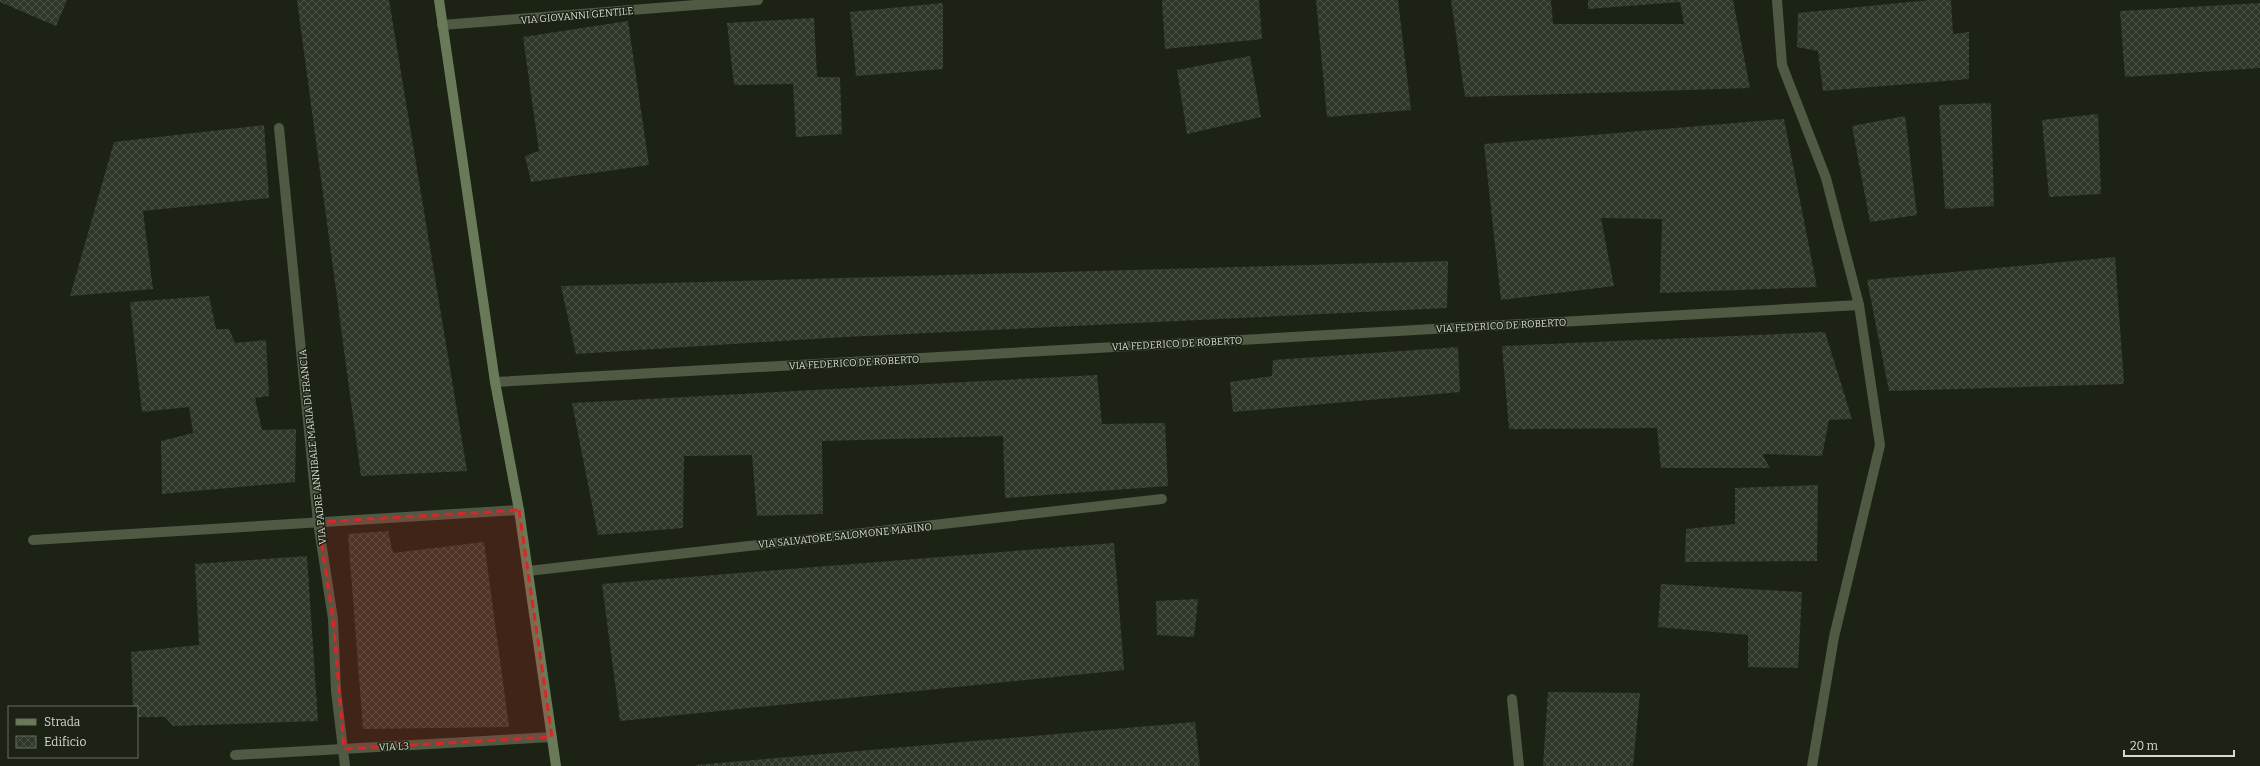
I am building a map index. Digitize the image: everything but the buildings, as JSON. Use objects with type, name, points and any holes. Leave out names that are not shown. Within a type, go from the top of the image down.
[{"type":"main road","points":[[439,0],[495,382],[520,510],[556,766]]},
{"type":"street","name":"VIA GIOVANNI GENTILE","points":[[442,25],[758,0]]},
{"type":"street","points":[[1777,0],[1782,65],[1826,178],[1859,304],[1880,445],[1834,637],[1812,766]]},
{"type":"street","name":"VIA PADRE ANNIBALE MARIA DI FRANCIA","points":[[279,128],[318,522],[333,619],[336,691],[345,766]]},
{"type":"street","name":"VIA FEDERICO DE ROBERTO","points":[[495,382],[1859,304]]},
{"type":"street","name":"VIA SALVATORE SALOMONE MARINO","points":[[528,571],[1162,499]]},
{"type":"street","points":[[34,540],[520,510]]},
{"type":"street","points":[[1512,699],[1519,766]]},
{"type":"street","name":"VIA L3","points":[[235,755],[552,737]]},
{"type":"highlighted area","points":[[519,510],[552,737],[344,749],[333,619],[318,522]]}]
